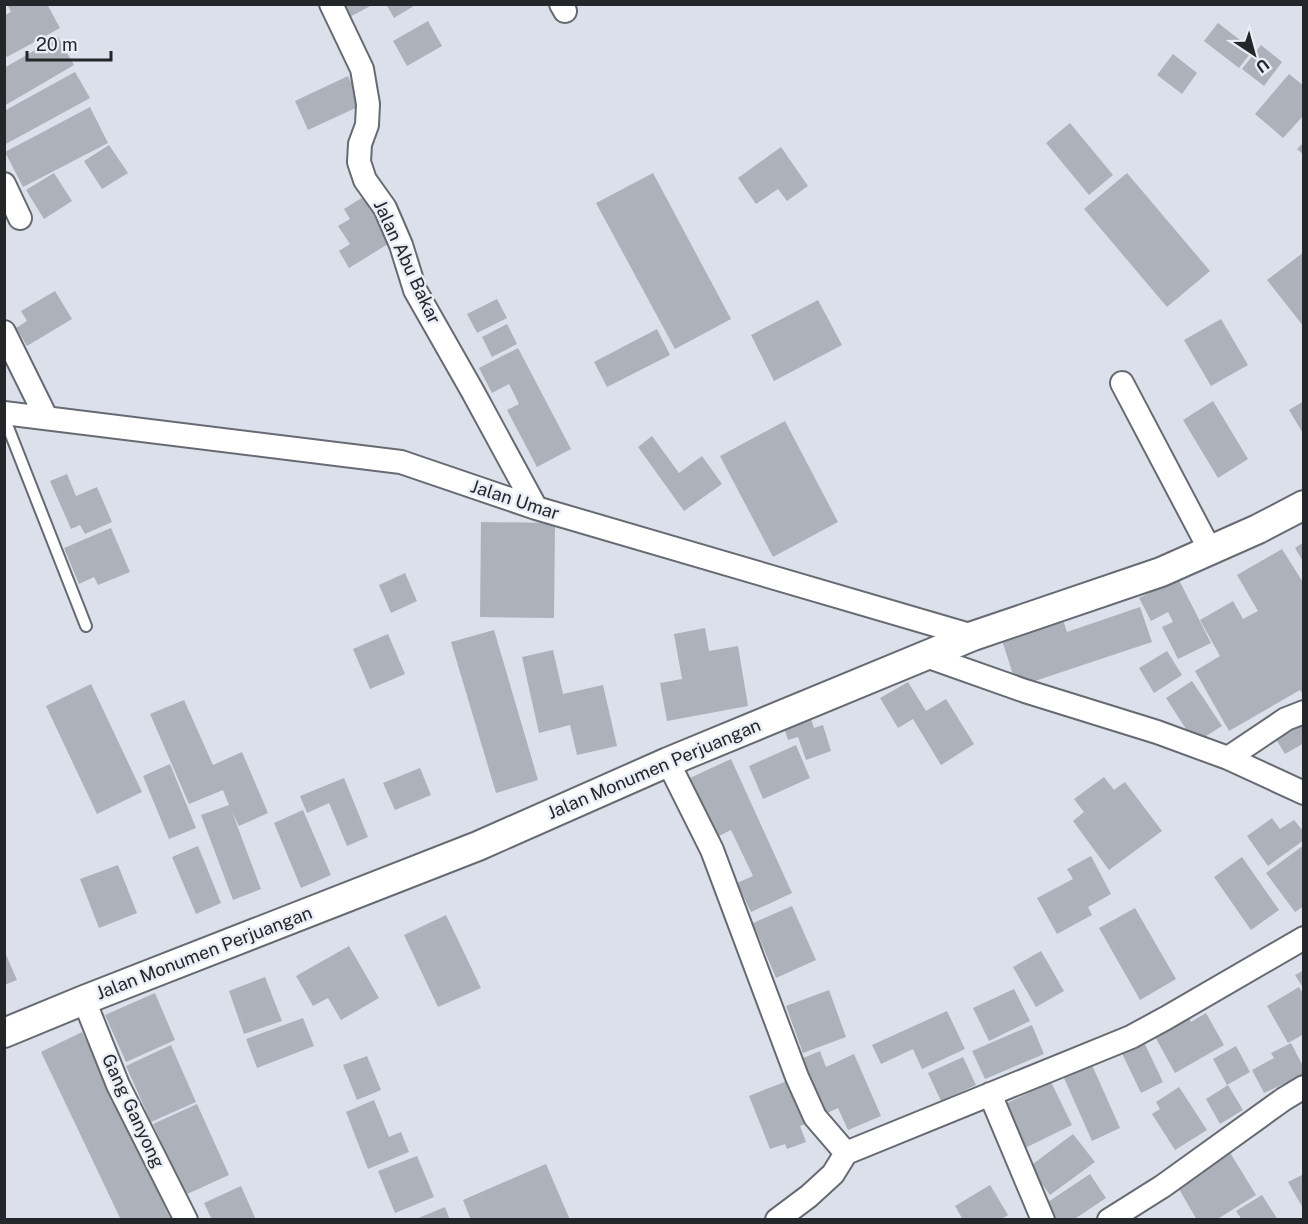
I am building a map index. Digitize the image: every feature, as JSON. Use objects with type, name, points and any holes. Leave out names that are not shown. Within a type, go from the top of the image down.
[{"type":"street","name":"Jalan Abu Bakar","points":[[331,4],[362,69],[368,104],[367,125],[360,144],[359,162],[365,180],[385,208],[401,245],[415,290],[536,507]]},
{"type":"street","points":[[4,184],[20,218]]},
{"type":"street","points":[[4,332],[46,417]]},
{"type":"street","points":[[1122,383],[1210,550]]},
{"type":"street","name":"Jalan Umar","points":[[4,412],[401,462],[536,507],[973,636]]},
{"type":"street","name":"Jalan Monumen Perjuangan","points":[[4,1033],[478,846],[668,762],[973,636],[1161,572],[1258,529],[1304,505]]},
{"type":"street","points":[[926,656],[1157,732],[1228,758],[1304,793]]},
{"type":"street","points":[[1228,758],[1286,719],[1304,712]]},
{"type":"street","points":[[668,762],[712,850],[797,1077],[815,1117],[846,1153]]},
{"type":"street","points":[[777,1220],[833,1174],[846,1153],[1131,1037],[1304,938]]},
{"type":"street","name":"Gang Ganyong","points":[[84,1000],[118,1085],[186,1220]]},
{"type":"street","points":[[1108,1220],[1163,1186],[1304,1087]]},
{"type":"street","points":[[990,1094],[1043,1220]]},
{"type":"lane","points":[[4,417],[86,626]]},
{"type":"building","points":[[7,4],[47,4],[60,28],[7,57],[5,15],[11,12]]},
{"type":"building","points":[[341,4],[374,4],[348,18]]},
{"type":"building","points":[[386,4],[417,4],[394,18]]},
{"type":"building","points":[[428,21],[442,46],[407,66],[393,41]]},
{"type":"building","points":[[1218,23],[1253,50],[1239,68],[1204,41]]},
{"type":"building","points":[[58,37],[74,65],[4,106],[4,68]]},
{"type":"building","points":[[1261,45],[1282,62],[1264,86],[1242,69]]},
{"type":"building","points":[[1173,54],[1197,73],[1182,94],[1157,75]]},
{"type":"building","points":[[75,72],[90,98],[4,145],[4,111]]},
{"type":"building","points":[[1289,74],[1304,86],[1304,115],[1283,138],[1255,114]]},
{"type":"building","points":[[348,76],[362,105],[308,130],[295,101]]},
{"type":"building","points":[[90,107],[108,143],[23,187],[5,152]]},
{"type":"building","points":[[1070,123],[1113,175],[1089,195],[1046,143]]},
{"type":"building","points":[[1304,142],[1304,155],[1297,149]]},
{"type":"building","points":[[109,145],[128,173],[102,189],[84,161]]},
{"type":"building","points":[[781,147],[808,186],[787,201],[778,189],[756,204],[738,178]]},
{"type":"building","points":[[54,173],[72,201],[44,219],[26,190]]},
{"type":"building","points":[[653,173],[731,319],[675,349],[596,203]]},
{"type":"building","points":[[1127,173],[1210,271],[1167,307],[1084,209]]},
{"type":"building","points":[[368,194],[396,239],[349,268],[339,251],[350,244],[338,226],[350,219],[344,209]]},
{"type":"building","points":[[1304,252],[1304,327],[1267,280]]},
{"type":"building","points":[[55,291],[72,319],[27,346],[16,328],[27,321],[21,311]]},
{"type":"building","points":[[497,299],[507,318],[477,333],[467,314]]},
{"type":"building","points":[[818,300],[842,345],[774,381],[751,335]]},
{"type":"building","points":[[1221,319],[1248,365],[1211,386],[1184,340]]},
{"type":"building","points":[[507,324],[517,344],[492,357],[482,337]]},
{"type":"building","points":[[657,329],[670,355],[607,387],[594,362]]},
{"type":"building","points":[[518,348],[571,449],[537,467],[507,410],[519,404],[509,384],[492,393],[479,368]]},
{"type":"building","points":[[1213,401],[1248,459],[1218,478],[1183,420]]},
{"type":"building","points":[[1304,401],[1304,435],[1289,410]]},
{"type":"building","points":[[785,421],[838,522],[773,557],[720,456]]},
{"type":"building","points":[[652,436],[679,473],[702,456],[722,484],[684,511],[638,447]]},
{"type":"building","points":[[67,474],[76,496],[97,487],[112,522],[85,534],[80,525],[71,529],[50,481]]},
{"type":"building","points":[[481,522],[555,523],[554,618],[480,617]]},
{"type":"building","points":[[111,528],[130,572],[98,585],[94,577],[79,584],[64,548]]},
{"type":"building","points":[[1304,542],[1304,563],[1295,548]]},
{"type":"building","points":[[1282,549],[1304,584],[1304,696],[1300,690],[1229,731],[1195,671],[1220,656],[1200,620],[1233,601],[1243,619],[1258,611],[1237,575]]},
{"type":"building","points":[[405,573],[417,601],[391,613],[379,585]]},
{"type":"building","points":[[1178,578],[1211,643],[1178,659],[1162,627],[1173,622],[1168,612],[1151,621],[1139,598]]},
{"type":"building","points":[[1140,607],[1152,642],[1017,687],[1001,637],[1062,617],[1067,632]]},
{"type":"building","points":[[705,628],[709,651],[738,646],[748,706],[667,721],[660,683],[682,679],[674,634]]},
{"type":"building","points":[[494,630],[538,780],[496,793],[451,642]]},
{"type":"building","points":[[388,634],[405,674],[370,689],[353,649]]},
{"type":"building","points":[[553,650],[563,694],[603,685],[617,746],[577,755],[570,725],[539,733],[522,657]]},
{"type":"building","points":[[1167,651],[1182,675],[1154,693],[1139,668]]},
{"type":"building","points":[[1192,681],[1222,726],[1195,743],[1166,698]]},
{"type":"building","points":[[908,682],[926,711],[946,699],[974,744],[941,765],[913,719],[898,728],[880,698]]},
{"type":"building","points":[[91,684],[142,792],[97,814],[46,706]]},
{"type":"building","points":[[184,700],[213,765],[242,752],[268,813],[239,826],[232,812],[261,889],[233,900],[201,815],[229,805],[223,790],[189,804],[150,714]]},
{"type":"building","points":[[1304,715],[1304,743],[1285,754],[1272,733]]},
{"type":"building","points":[[811,719],[814,728],[823,725],[831,751],[806,760],[798,737],[788,740],[784,728]]},
{"type":"building","points":[[796,745],[810,778],[763,799],[749,766]]},
{"type":"building","points":[[731,759],[792,893],[751,912],[737,883],[753,876],[731,830],[717,837],[690,778]]},
{"type":"building","points":[[170,764],[196,828],[169,839],[143,776]]},
{"type":"building","points":[[420,768],[431,795],[395,810],[383,783]]},
{"type":"building","points":[[1104,777],[1114,790],[1125,782],[1162,831],[1109,870],[1073,821],[1084,812],[1074,799]]},
{"type":"building","points":[[344,778],[368,837],[347,846],[329,803],[307,813],[300,796]]},
{"type":"building","points":[[303,810],[331,875],[301,888],[274,823]]},
{"type":"building","points":[[1272,818],[1280,829],[1294,820],[1304,832],[1304,840],[1268,866],[1247,836]]},
{"type":"building","points":[[1304,845],[1304,906],[1295,912],[1266,873]]},
{"type":"building","points":[[198,846],[221,903],[196,914],[172,857]]},
{"type":"building","points":[[1091,856],[1111,894],[1088,907],[1092,915],[1057,934],[1037,898],[1073,879],[1067,869]]},
{"type":"building","points":[[1242,857],[1279,910],[1251,930],[1214,877]]},
{"type":"building","points":[[118,865],[137,913],[99,928],[80,879]]},
{"type":"building","points":[[792,906],[816,960],[776,978],[753,923]]},
{"type":"building","points":[[1135,908],[1176,979],[1140,1000],[1099,928]]},
{"type":"building","points":[[446,915],[481,988],[438,1007],[404,935]]},
{"type":"building","points":[[349,946],[379,998],[341,1020],[328,998],[313,1006],[296,976]]},
{"type":"building","points":[[4,950],[17,980],[4,985]]},
{"type":"building","points":[[1041,951],[1064,991],[1036,1007],[1013,967]]},
{"type":"building","points":[[1304,970],[1304,989],[1295,975]]},
{"type":"building","points":[[265,977],[282,1021],[244,1034],[229,991]]},
{"type":"building","points":[[1299,987],[1304,995],[1304,1034],[1288,1043],[1267,1006]]},
{"type":"building","points":[[1014,989],[1030,1021],[989,1041],[973,1008]]},
{"type":"building","points":[[829,990],[846,1037],[803,1053],[786,1006]]},
{"type":"building","points":[[155,993],[175,1040],[126,1062],[105,1015]]},
{"type":"building","points":[[947,1011],[965,1049],[922,1069],[913,1049],[881,1064],[872,1045]]},
{"type":"building","points":[[1206,1013],[1224,1045],[1175,1073],[1154,1035],[1187,1015],[1191,1022]]},
{"type":"building","points":[[303,1018],[314,1046],[257,1068],[246,1039]]},
{"type":"building","points":[[1032,1025],[1044,1054],[985,1079],[972,1051]]},
{"type":"building","points":[[82,1032],[171,1220],[121,1220],[41,1052]]},
{"type":"building","points":[[1140,1034],[1163,1082],[1141,1093],[1118,1045]]},
{"type":"building","points":[[1291,1043],[1304,1068],[1304,1074],[1264,1093],[1252,1070],[1274,1058],[1271,1053]]},
{"type":"building","points":[[171,1045],[196,1102],[151,1122],[126,1066]]},
{"type":"building","points":[[1236,1046],[1250,1072],[1227,1085],[1213,1059]]},
{"type":"building","points":[[820,1051],[826,1067],[854,1054],[881,1116],[848,1130],[838,1108],[825,1114],[801,1059]]},
{"type":"building","points":[[367,1056],[381,1090],[357,1100],[343,1065]]},
{"type":"building","points":[[1088,1056],[1120,1128],[1092,1141],[1060,1069]]},
{"type":"building","points":[[963,1057],[976,1085],[941,1101],[928,1073]]},
{"type":"building","points":[[792,1079],[810,1122],[800,1126],[806,1142],[787,1149],[785,1144],[770,1149],[749,1096]]},
{"type":"building","points":[[1051,1082],[1072,1125],[1021,1150],[999,1107]]},
{"type":"building","points":[[1228,1085],[1243,1110],[1220,1124],[1206,1099]]},
{"type":"building","points":[[1179,1087],[1207,1130],[1175,1150],[1152,1114],[1160,1109],[1156,1102]]},
{"type":"building","points":[[374,1100],[389,1137],[401,1132],[409,1152],[368,1169],[346,1112]]},
{"type":"building","points":[[197,1104],[229,1175],[185,1195],[153,1124]]},
{"type":"building","points":[[1073,1134],[1095,1162],[1050,1195],[1029,1167]]},
{"type":"building","points":[[1229,1151],[1256,1195],[1216,1220],[1197,1220],[1176,1184]]},
{"type":"building","points":[[417,1156],[434,1197],[395,1213],[378,1171]]},
{"type":"building","points":[[546,1164],[570,1220],[471,1220],[463,1200]]},
{"type":"building","points":[[1090,1174],[1106,1198],[1073,1220],[1051,1220],[1042,1206]]},
{"type":"building","points":[[1304,1174],[1304,1210],[1288,1182]]},
{"type":"building","points":[[990,1185],[1008,1215],[1000,1220],[963,1220],[955,1206]]},
{"type":"building","points":[[241,1186],[256,1220],[212,1220],[204,1203]]},
{"type":"building","points":[[1262,1195],[1278,1220],[1242,1220],[1236,1211]]},
{"type":"building","points":[[445,1207],[450,1220],[416,1220],[416,1219]]}]
